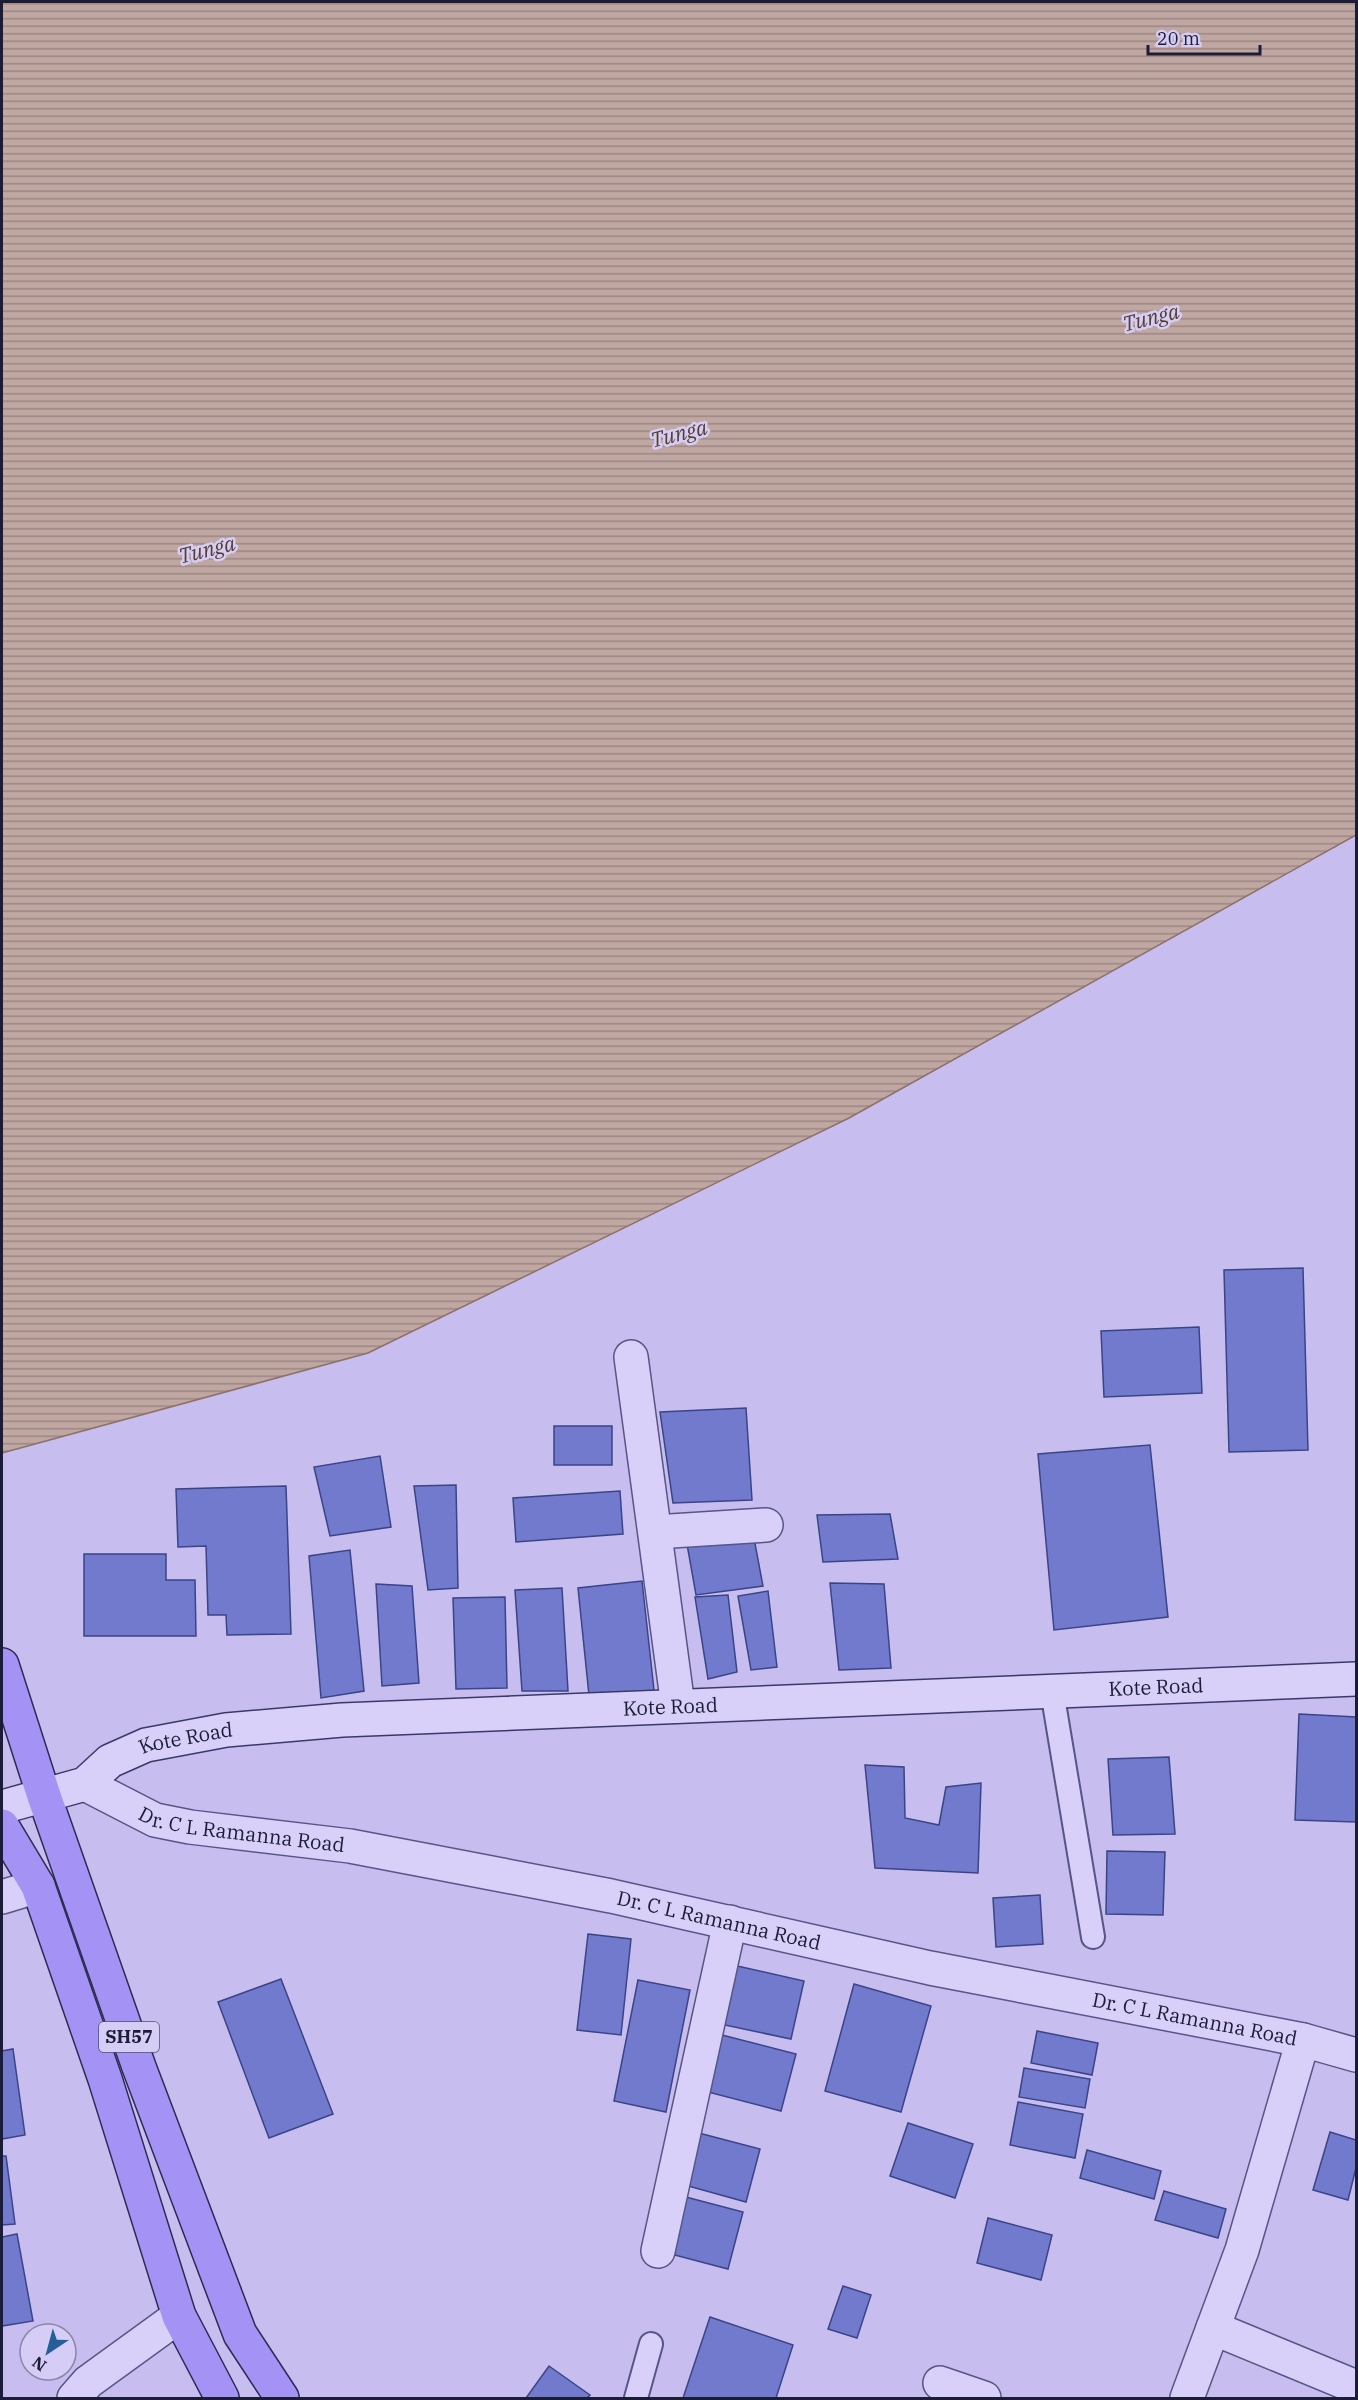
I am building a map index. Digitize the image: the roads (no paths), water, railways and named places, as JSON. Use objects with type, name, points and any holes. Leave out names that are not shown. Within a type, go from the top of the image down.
[{"type":"main road","name":"SH57","points":[[2,1665],[44,1796],[139,2067],[240,2334],[278,2397]]},
{"type":"main road","name":"SH57","points":[[2,1826],[38,1886],[105,2079],[179,2316],[222,2398]]},
{"type":"street","points":[[631,1357],[678,1706]]},
{"type":"street","points":[[655,1532],[766,1525]]},
{"type":"street","name":"Kote Road","points":[[2,1807],[85,1784],[110,1761],[146,1745],[226,1730],[342,1720],[1356,1679]]},
{"type":"street","name":"Dr. C L Ramanna Road","points":[[85,1784],[155,1820],[190,1827],[350,1846],[611,1896],[930,1968],[1303,2040],[1356,2055]]},
{"type":"street","points":[[2,1897],[38,1886]]},
{"type":"street","points":[[658,2251],[730,1922]]},
{"type":"street","points":[[1187,2398],[1242,2250],[1303,2040]]},
{"type":"street","points":[[74,2398],[88,2382],[179,2316]]},
{"type":"street","points":[[1213,2328],[1356,2387]]},
{"type":"street","points":[[940,2383],[984,2398]]},
{"type":"lane","points":[[1052,1691],[1092,1937]]},
{"type":"lane","points":[[636,2398],[651,2344]]},
{"type":"water","name":"Tunga","points":[[2,2],[1356,2],[1356,835],[849,1118],[368,1353],[2,1453]]}]
